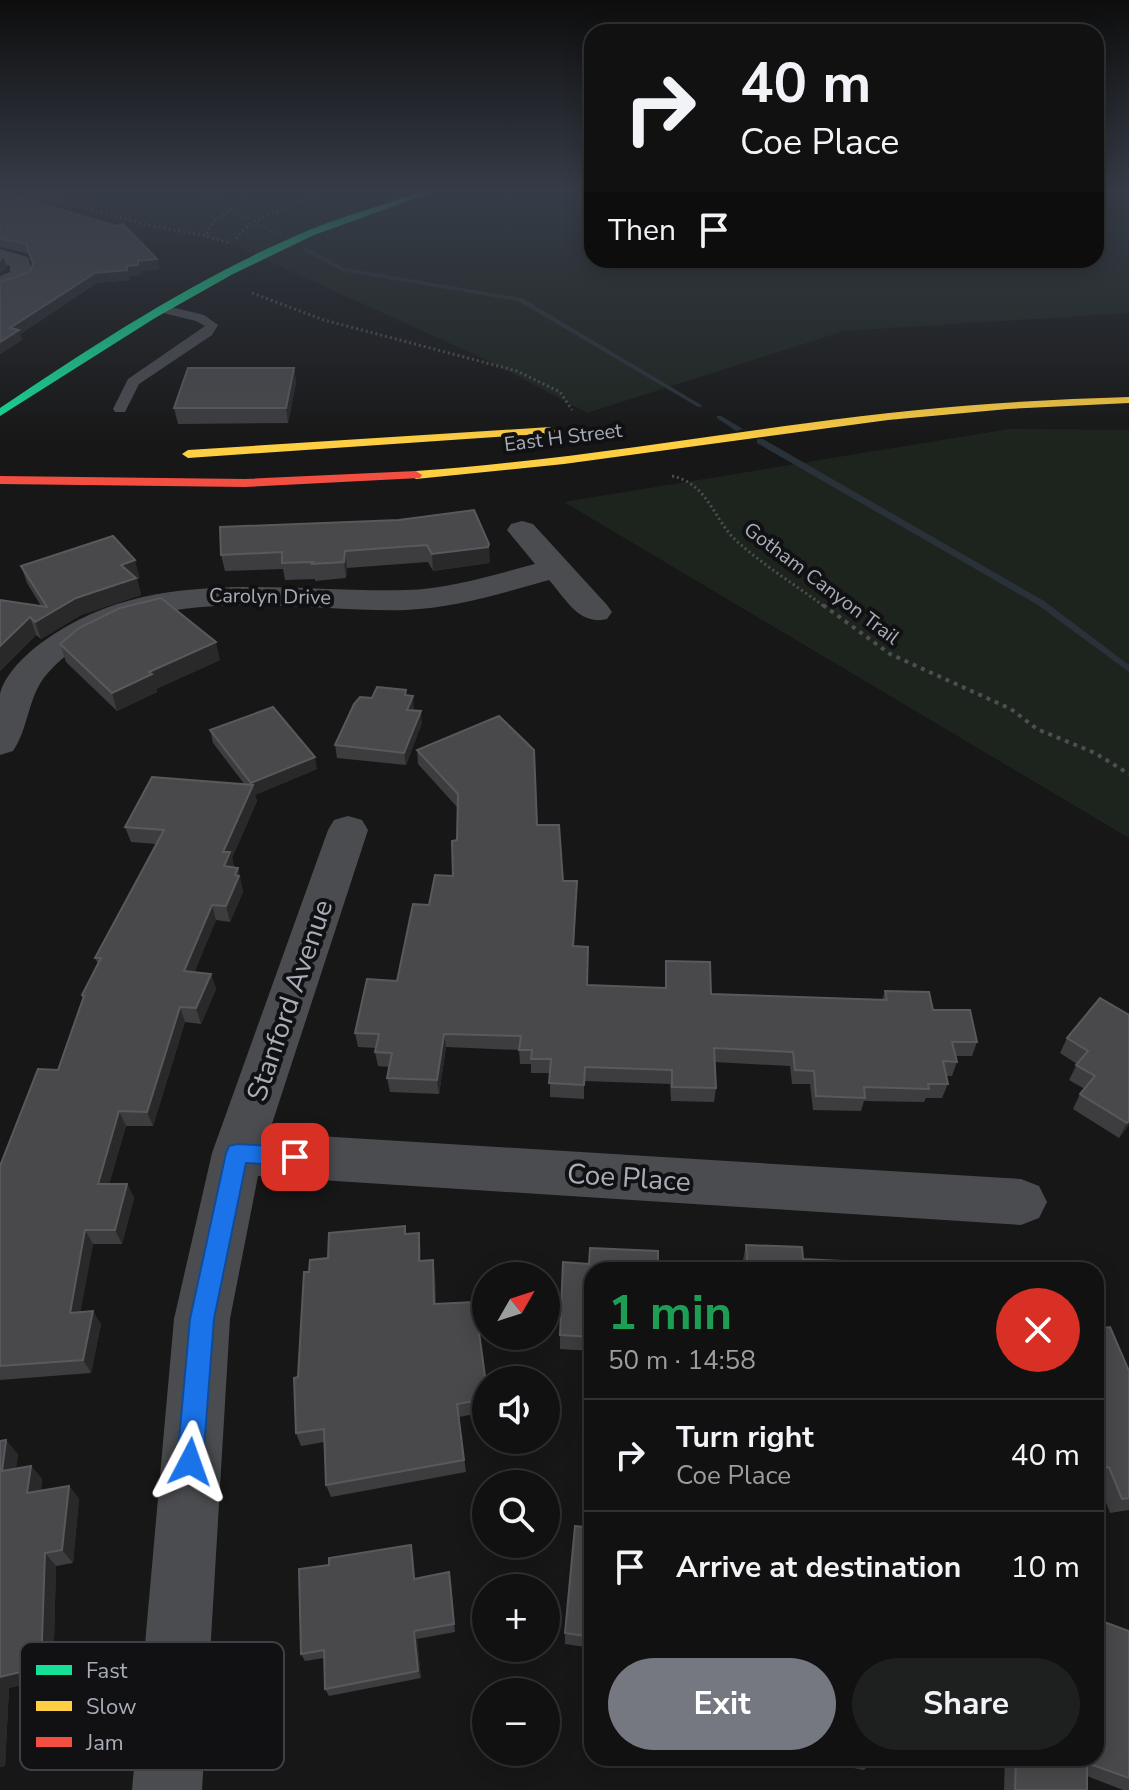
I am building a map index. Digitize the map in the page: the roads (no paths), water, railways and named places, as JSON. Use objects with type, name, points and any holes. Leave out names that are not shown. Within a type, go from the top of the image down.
[{"type":"main road","points":[[0,413],[125,329],[224,277]]},
{"type":"main road","name":"East H Street","points":[[0,480],[105,484],[269,483],[489,469],[891,417],[1129,400]]},
{"type":"main road","name":"East H Street","points":[[175,455],[509,436],[582,427]]},
{"type":"street","points":[[522,530],[595,612]]},
{"type":"street","name":"Carolyn Drive","points":[[0,743],[24,681],[37,665],[85,630],[143,606],[191,596],[239,593],[409,600],[461,592],[557,568]]},
{"type":"street","name":"Stanford Avenue","points":[[178,1642],[202,1319],[237,1153],[348,830]]},
{"type":"street","name":"Coe Place","points":[[237,1153],[1021,1202]]},
{"type":"street","name":"Stanford Avenue","points":[[167,1790],[168,1770]]},
{"type":"lane","points":[[120,409],[133,382],[208,332],[212,325],[200,318],[163,309]]},
{"type":"waterway","points":[[387,277],[520,299],[700,406]]},
{"type":"waterway","points":[[719,417],[739,429]]},
{"type":"waterway","points":[[760,441],[1041,603],[1129,669]]}]
